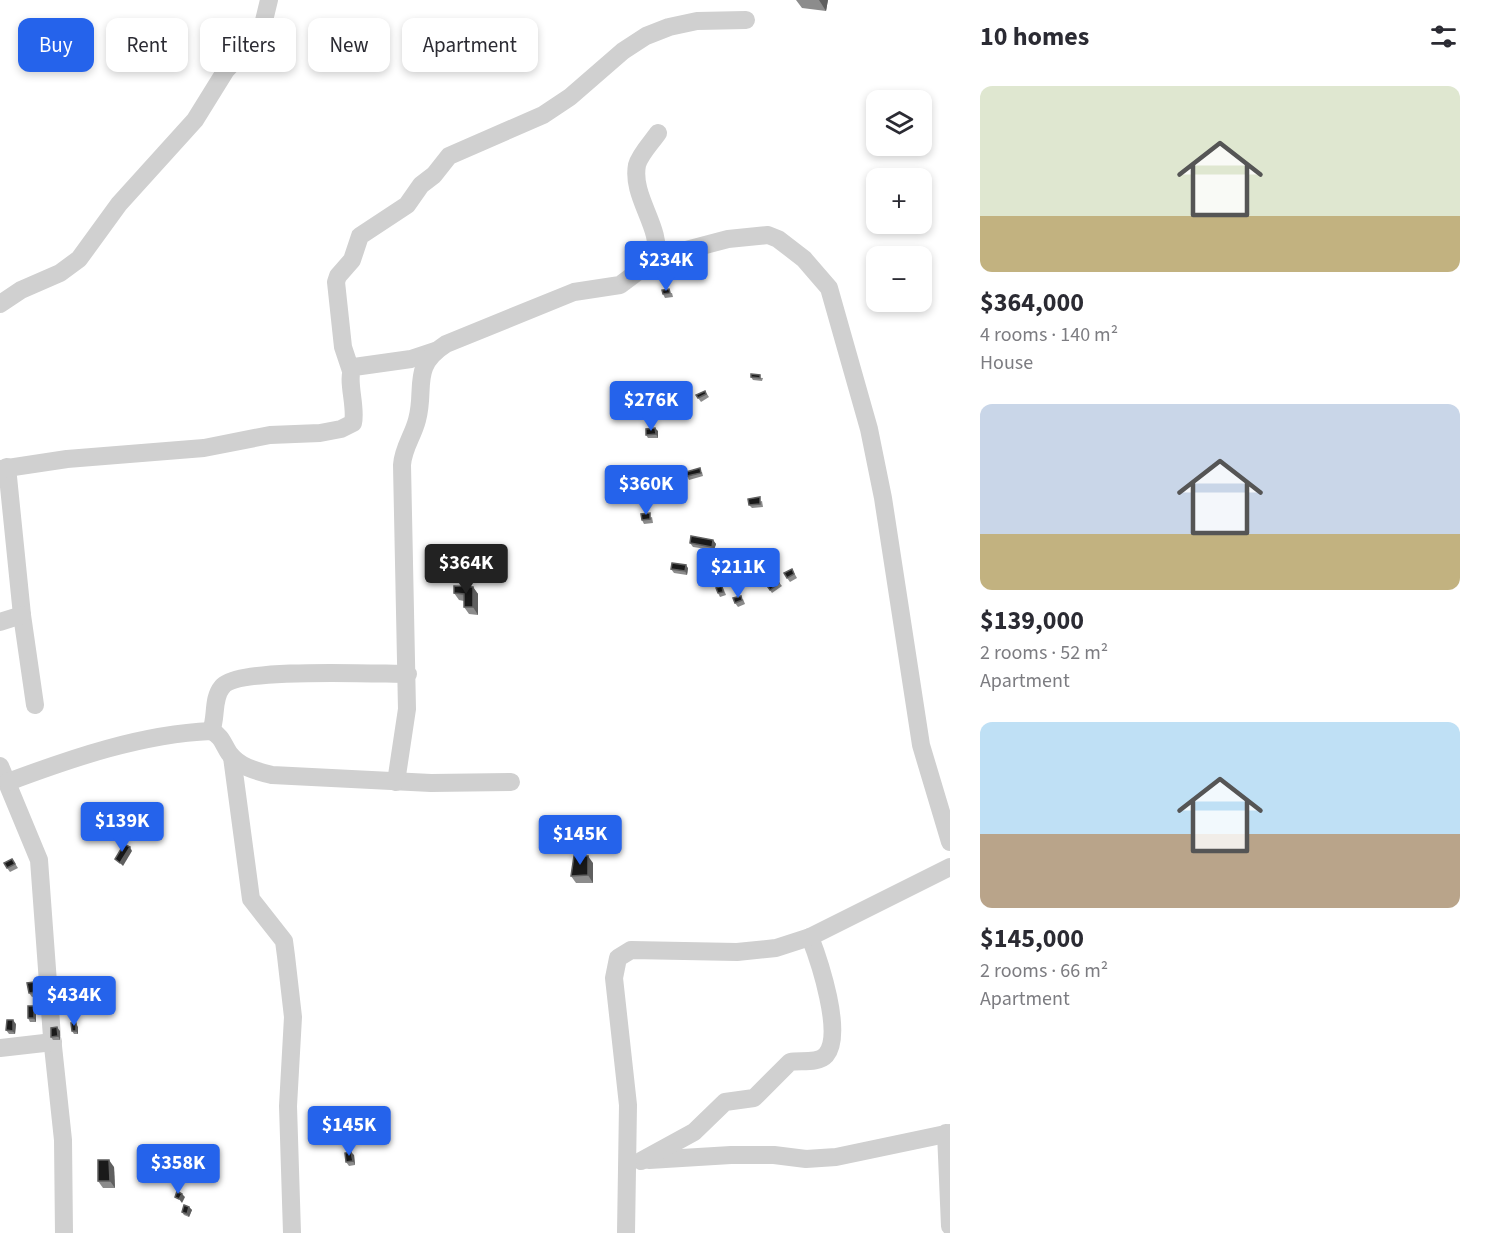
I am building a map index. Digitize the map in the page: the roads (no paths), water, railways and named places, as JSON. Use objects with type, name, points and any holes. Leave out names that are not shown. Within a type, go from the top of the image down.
[{"type":"street","points":[[0,304],[21,290],[60,273],[79,259],[119,204],[195,120],[226,70],[261,33],[269,0]]},
{"type":"street","points":[[35,705],[4,468],[204,448],[270,435],[341,429],[353,423],[355,414],[351,371],[343,347],[336,282],[338,276],[352,260],[360,236],[407,205],[421,185],[434,175],[449,156],[543,115],[570,97],[623,51],[646,36],[669,27],[697,21],[746,20]]},
{"type":"street","points":[[656,258],[656,243],[637,179],[638,163],[658,133]]},
{"type":"street","points":[[351,371],[358,364],[411,359],[435,351],[470,332],[574,292],[620,285],[656,258],[729,238],[768,235],[778,239],[804,259],[829,288],[869,429],[883,498],[921,745],[950,842]]},
{"type":"street","points":[[396,782],[407,709],[408,674],[403,454],[417,420],[422,373],[435,351]]},
{"type":"street","points":[[0,622],[22,615]]},
{"type":"street","points":[[211,731],[216,716],[218,694],[227,682],[238,678],[285,674],[408,674]]},
{"type":"street","points":[[64,1233],[63,1140],[39,860],[4,774],[159,737],[211,731],[223,741],[232,757],[251,899],[280,936],[286,956],[293,1017],[288,1106],[292,1233]]},
{"type":"street","points":[[232,757],[249,769],[272,775],[396,782],[511,782]]},
{"type":"street","points":[[626,1233],[634,1162],[614,992],[615,963],[618,958],[631,950],[737,952],[776,948],[810,937],[950,867]]},
{"type":"street","points":[[634,1162],[694,1132],[725,1102],[754,1098],[790,1062],[820,1059],[826,1055],[831,1045],[831,1020],[821,967],[810,937]]},
{"type":"street","points":[[0,1048],[53,1042]]},
{"type":"street","points":[[634,1162],[731,1155],[774,1155],[806,1159],[836,1157],[948,1133],[950,1226]]}]
